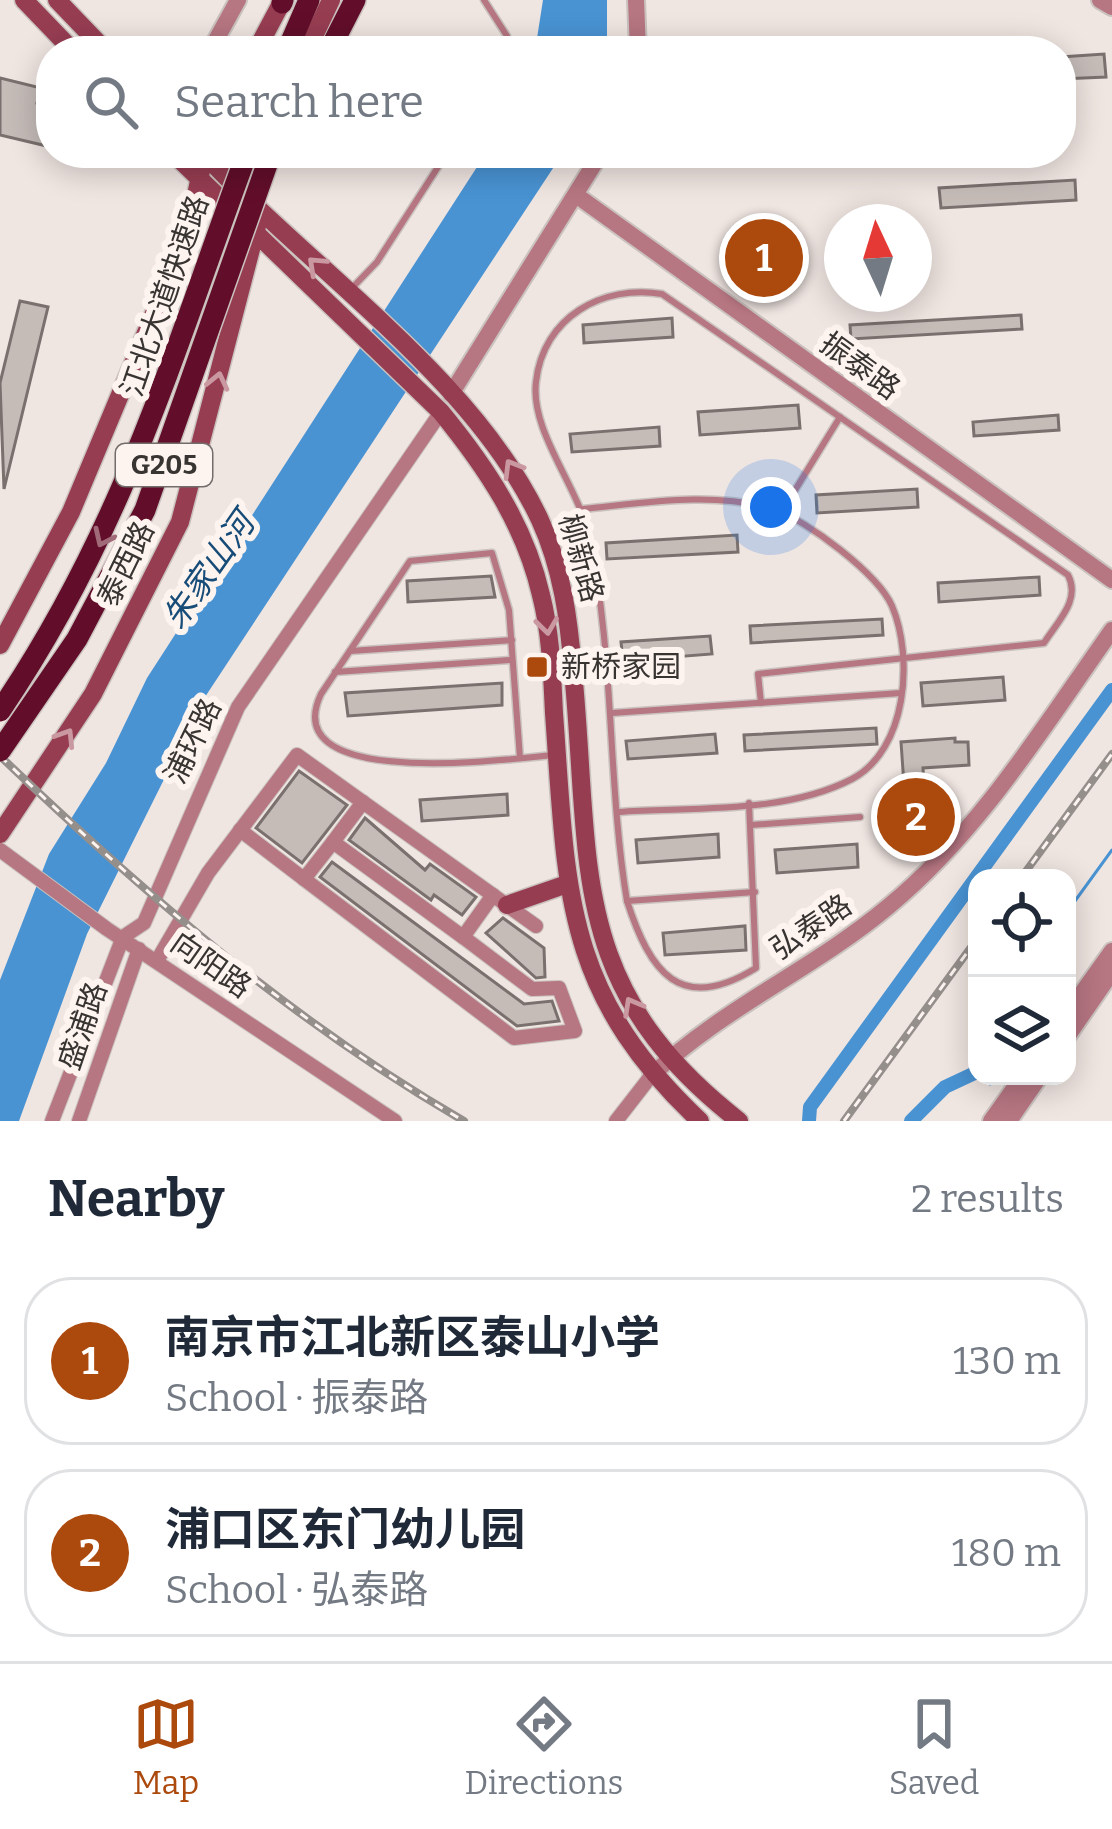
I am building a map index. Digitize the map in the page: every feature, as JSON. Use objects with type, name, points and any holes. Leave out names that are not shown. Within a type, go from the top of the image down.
[{"type":"highway","points":[[293,36],[309,0]]},
{"type":"highway","points":[[318,36],[335,0]]},
{"type":"highway","points":[[337,36],[355,0]]},
{"type":"highway","name":"江北大道快速路","points":[[0,711],[76,594],[109,525],[147,438],[242,168]]},
{"type":"highway","name":"江北大道快速路","points":[[0,751],[77,638],[145,510],[271,168]]},
{"type":"highway","points":[[272,179],[274,168]]},
{"type":"main road","points":[[24,0],[59,36]]},
{"type":"main road","points":[[57,0],[92,36]]},
{"type":"main road","points":[[264,36],[283,1]]},
{"type":"main road","name":"柳新路","points":[[188,168],[254,236],[452,394],[508,458],[554,557],[569,628],[589,890],[622,989],[647,1033],[669,1058],[739,1121]]},
{"type":"main road","points":[[0,644],[71,512],[189,230],[199,168]]},
{"type":"main road","name":"柳新路","points":[[215,168],[347,294],[365,324],[480,460],[532,562],[546,615],[567,884],[593,980],[626,1041],[652,1076],[700,1121]]},
{"type":"main road","name":"泰西路","points":[[0,834],[93,694],[180,522],[272,179]]},
{"type":"main road","points":[[500,900],[567,884]]},
{"type":"street","points":[[218,36],[238,0]]},
{"type":"street","points":[[636,0],[637,36]]},
{"type":"street","points":[[1100,0],[1112,7]]},
{"type":"street","points":[[452,394],[593,168]]},
{"type":"street","name":"振泰路","points":[[576,195],[1112,580]]},
{"type":"street","name":"浦环路","points":[[52,1121],[123,937],[144,923],[152,907],[238,707],[441,412]]},
{"type":"street","name":"弘泰路","points":[[652,1076],[669,1058],[886,909],[934,866],[1112,631]]},
{"type":"street","points":[[158,959],[208,873],[297,754],[536,926]]},
{"type":"street","points":[[304,879],[363,802]]},
{"type":"street","points":[[241,830],[514,1038],[575,1031],[559,988],[532,988],[333,842]]},
{"type":"street","name":"向阳路","points":[[0,850],[106,929],[158,959],[395,1121]]},
{"type":"street","points":[[463,937],[500,900]]},
{"type":"street","name":"盛浦路","points":[[79,1121],[139,949]]},
{"type":"street","points":[[1076,1001],[1112,951]]},
{"type":"street","points":[[1076,1024],[1112,972]]},
{"type":"street","points":[[616,1121],[652,1076]]},
{"type":"street","points":[[991,1121],[1017,1085]]},
{"type":"street","points":[[1009,1121],[1034,1085]]},
{"type":"lane","points":[[484,0],[507,36]]},
{"type":"lane","points":[[347,294],[376,262],[437,168]]},
{"type":"lane","points":[[749,803],[756,968],[738,980],[692,989],[673,984],[640,944],[627,902],[608,640],[583,508],[542,426],[535,385],[555,336],[593,298],[619,292],[662,294],[1068,575],[1073,586],[1074,596],[1044,643],[758,674],[761,703]]},
{"type":"lane","points":[[781,512],[840,417]]},
{"type":"lane","points":[[583,508],[696,501],[781,512],[874,580],[892,606],[899,662],[902,712],[892,737],[856,777],[820,791],[749,803],[619,812]]},
{"type":"lane","points":[[520,758],[509,610],[491,554],[410,562],[335,672],[314,718],[326,742],[394,763],[520,758],[557,755]]},
{"type":"lane","points":[[350,651],[512,640]]},
{"type":"lane","points":[[335,672],[513,660]]},
{"type":"lane","points":[[613,713],[902,693]]},
{"type":"lane","points":[[751,825],[860,817]]},
{"type":"lane","points":[[627,902],[755,892]]},
{"type":"water","points":[[543,0],[607,0],[607,36],[537,36]]},
{"type":"water","points":[[476,168],[553,168],[205,697],[87,934],[19,1121],[0,1121],[0,980],[49,854],[106,763],[147,678]]},
{"type":"building","points":[[1104,54],[1106,77],[1076,78],[1076,56]]},
{"type":"building","points":[[0,78],[36,87],[36,143],[0,135]]},
{"type":"building","points":[[1075,180],[1076,200],[941,208],[939,188]]},
{"type":"building","points":[[20,301],[48,307],[4,489],[0,383]]},
{"type":"building","points":[[1021,315],[1022,329],[851,339],[850,325]]},
{"type":"building","points":[[672,318],[673,337],[584,343],[583,325]]},
{"type":"building","points":[[798,405],[800,428],[700,435],[698,412]]},
{"type":"building","points":[[1058,415],[1059,430],[974,436],[973,422]]},
{"type":"building","points":[[659,427],[660,446],[572,452],[570,434]]},
{"type":"building","points":[[917,489],[918,507],[817,513],[816,495]]},
{"type":"building","points":[[737,535],[738,552],[607,559],[606,543]]},
{"type":"building","points":[[491,576],[495,597],[408,602],[407,581]]},
{"type":"building","points":[[1039,577],[1040,595],[939,602],[938,583]]},
{"type":"building","points":[[882,619],[883,635],[751,643],[750,626]]},
{"type":"building","points":[[710,636],[712,654],[623,661],[621,642]]},
{"type":"building","points":[[1003,677],[1005,700],[923,706],[921,683]]},
{"type":"building","points":[[502,683],[502,705],[348,716],[345,693]]},
{"type":"building","points":[[876,728],[877,744],[745,751],[744,735]]},
{"type":"building","points":[[715,734],[717,753],[628,759],[626,741]]},
{"type":"building","points":[[955,738],[955,742],[968,742],[969,765],[923,768],[925,806],[932,809],[935,822],[907,828],[901,742]]},
{"type":"building","points":[[299,771],[347,805],[302,863],[256,828]]},
{"type":"building","points":[[507,794],[508,815],[422,821],[420,800]]},
{"type":"building","points":[[365,818],[425,870],[430,864],[476,897],[462,915],[434,895],[431,900],[349,840]]},
{"type":"building","points":[[718,834],[719,857],[638,863],[636,840]]},
{"type":"building","points":[[857,844],[858,867],[777,873],[775,850]]},
{"type":"building","points":[[332,862],[524,1004],[552,1001],[559,1021],[517,1026],[320,877]]},
{"type":"building","points":[[503,918],[544,948],[545,977],[536,978],[486,933]]},
{"type":"building","points":[[745,926],[746,950],[665,955],[663,933]]},
{"type":"waterway","points":[[809,1121],[810,1107],[1112,690]]},
{"type":"waterway","points":[[1076,900],[1112,850]]},
{"type":"waterway","points":[[911,1121],[945,1087],[968,1076]]},
{"type":"railway","points":[[1028,869],[1112,754]]},
{"type":"railway","points":[[0,756],[222,953],[339,1041],[464,1121]]},
{"type":"railway","points":[[844,1121],[968,951]]},
{"type":"place","name":"南京市江北新区泰山小学","points":[[764,258]]},
{"type":"place","name":"新桥家园","points":[[537,667]]},
{"type":"place","name":"浦口区东门幼儿园","points":[[916,817]]},
{"type":"water label","name":"朱家山河","points":[[208,570]]}]
